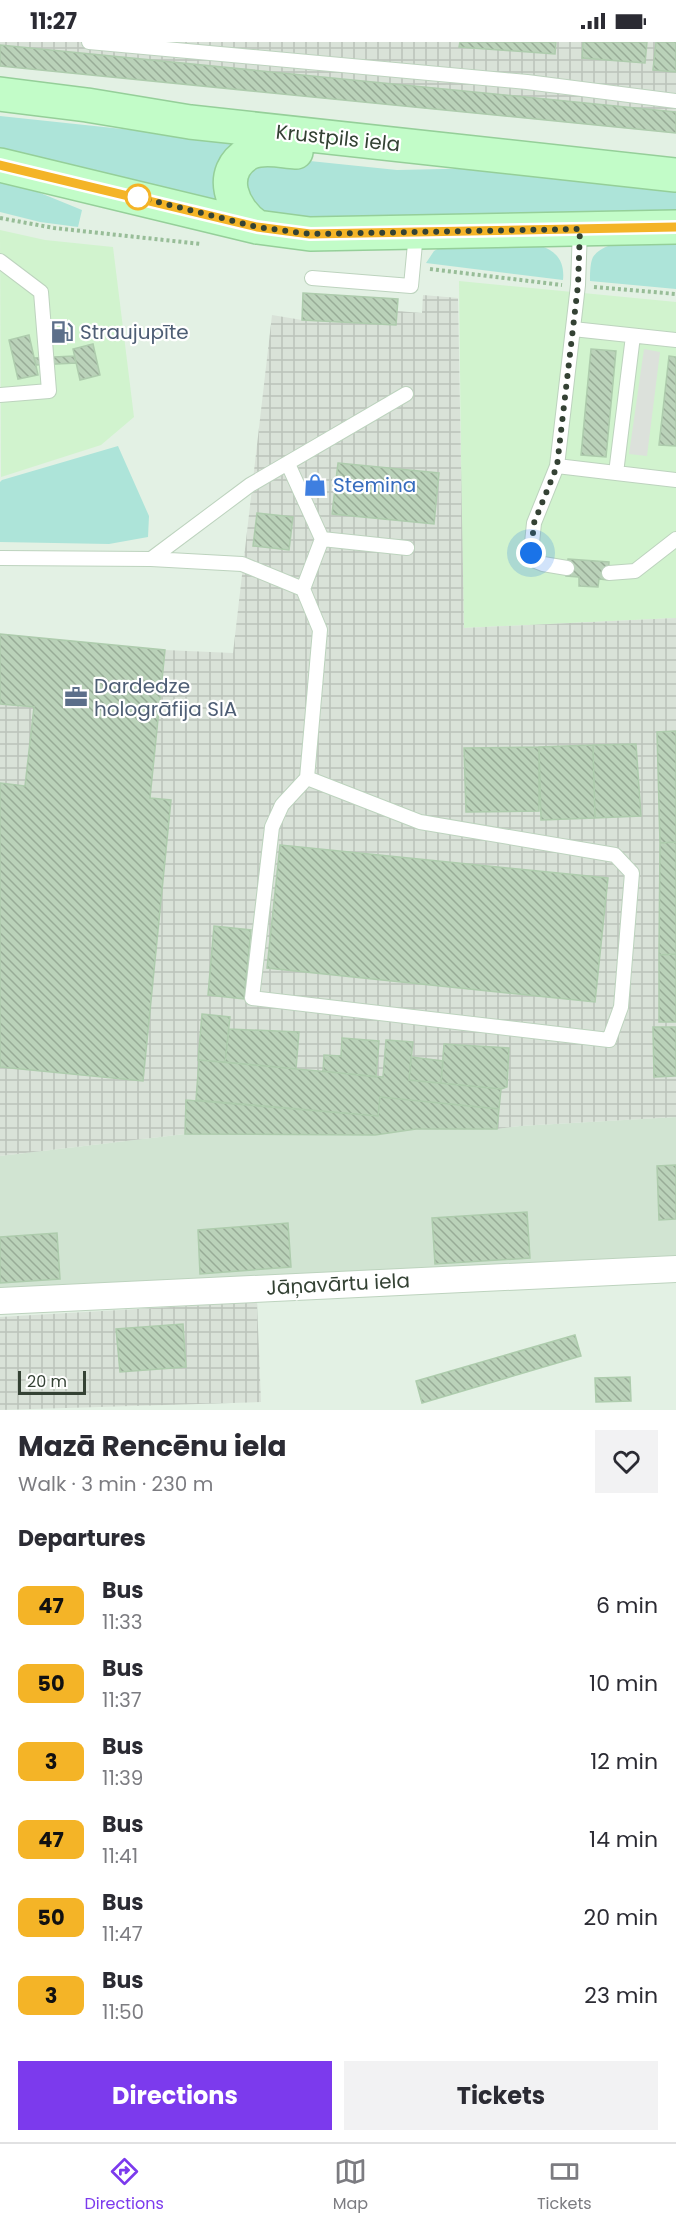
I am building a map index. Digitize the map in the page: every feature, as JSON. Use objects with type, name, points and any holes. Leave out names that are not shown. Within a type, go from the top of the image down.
[{"type":"main road","name":"Krustpils iela","points":[[0,94],[87,105],[190,122],[676,175]]},
{"type":"main road","points":[[257,227],[245,219],[239,211],[231,192],[234,170],[250,152],[265,149],[367,159],[418,159],[465,152]]},
{"type":"main road","points":[[0,165],[257,227],[310,234],[416,234],[676,227]]},
{"type":"street","name":"Jāņavārtu iela","points":[[0,1301],[676,1269]]},
{"type":"lane","points":[[89,42],[527,82],[676,101]]},
{"type":"lane","points":[[567,568],[533,560],[531,553],[534,523],[557,466],[578,285],[580,229]]},
{"type":"lane","points":[[312,278],[411,286],[416,234]]},
{"type":"lane","points":[[0,261],[41,292],[49,391],[0,395]]},
{"type":"lane","points":[[573,329],[676,340]]},
{"type":"lane","points":[[616,473],[633,336]]},
{"type":"lane","points":[[151,559],[250,485],[406,394]]},
{"type":"lane","points":[[288,464],[322,539],[303,589],[320,630],[307,778],[282,805],[272,827],[252,998],[609,1040],[621,1007],[632,873],[615,855],[420,822],[307,778]]},
{"type":"lane","points":[[557,466],[676,480]]},
{"type":"lane","points":[[322,539],[407,548]]},
{"type":"lane","points":[[609,573],[635,571],[676,539]]},
{"type":"lane","points":[[0,558],[151,559],[242,564],[303,589]]},
{"type":"shaded area","points":[[0,42],[676,42],[676,133],[0,66]]},
{"type":"shaded area","points":[[0,116],[245,142],[223,205],[0,152]]},
{"type":"shaded area","points":[[271,157],[397,170],[489,168],[676,187],[676,215],[390,224],[265,218],[245,189],[254,170]]},
{"type":"shaded area","points":[[0,178],[82,210],[78,227],[40,222],[0,212]]},
{"type":"shaded area","name":"Straujupīte","points":[[0,230],[45,240],[113,247],[134,417],[101,445],[1,477]]},
{"type":"shaded area","points":[[676,238],[676,289],[590,281],[593,257],[608,246],[631,241]]},
{"type":"shaded area","points":[[538,245],[550,250],[558,257],[561,262],[563,280],[426,263],[434,251],[441,247]]},
{"type":"shaded area","points":[[459,281],[676,302],[676,618],[463,628]]},
{"type":"shaded area","points":[[423,295],[458,298],[464,628],[676,618],[676,1117],[497,1129],[416,1129],[375,1135],[185,1134],[0,1156],[0,634],[165,650],[233,653],[272,315],[302,320],[396,325],[397,311],[422,313]]},
{"type":"shaded area","points":[[644,349],[660,352],[647,456],[629,454]]},
{"type":"shaded area","points":[[118,446],[149,516],[148,537],[109,544],[0,542],[0,482],[2,480]]},
{"type":"shaded area","points":[[676,1117],[676,1258],[0,1289],[0,1156],[185,1134],[375,1135],[416,1129],[497,1129]]},
{"type":"shaded area","points":[[257,1302],[261,1402],[0,1410],[0,1317]]},
{"type":"building","points":[[460,42],[556,42],[555,54],[459,47]]},
{"type":"building","points":[[583,42],[647,42],[645,63],[582,58]]},
{"type":"building","points":[[656,42],[676,42],[676,72],[653,70]]},
{"type":"building","points":[[0,45],[676,112],[676,133],[0,66]]},
{"type":"building","points":[[303,293],[398,299],[396,325],[302,320]]},
{"type":"building","points":[[29,335],[38,375],[18,379],[9,340]]},
{"type":"building","points":[[93,344],[100,375],[80,380],[73,349]]},
{"type":"building","points":[[591,349],[616,351],[606,457],[581,455]]},
{"type":"building","points":[[74,356],[76,363],[36,365],[34,358]]},
{"type":"building","points":[[669,356],[676,357],[676,446],[659,445]]},
{"type":"building","points":[[338,463],[439,473],[434,524],[332,514]]},
{"type":"building","points":[[257,513],[293,517],[289,550],[253,546]]},
{"type":"building","points":[[568,559],[609,562],[608,580],[599,579],[598,587],[579,586],[579,577],[566,576]]},
{"type":"building","points":[[0,634],[165,650],[150,798],[171,800],[143,1081],[0,1067],[0,783],[25,786],[34,707],[0,704]]},
{"type":"building","points":[[676,731],[676,842],[660,843],[657,732]]},
{"type":"building","points":[[636,744],[641,816],[595,818],[593,745]]},
{"type":"building","points":[[593,745],[595,818],[541,820],[539,747]]},
{"type":"building","points":[[539,747],[539,811],[466,812],[464,748]]},
{"type":"building","points":[[676,842],[676,954],[659,955],[660,843]]},
{"type":"building","points":[[280,845],[608,878],[595,1002],[267,968]]},
{"type":"building","points":[[214,926],[251,930],[244,999],[208,995]]},
{"type":"building","points":[[676,954],[676,1022],[659,1022],[659,955]]},
{"type":"building","points":[[202,1014],[230,1017],[225,1062],[198,1060]]},
{"type":"building","points":[[653,1027],[676,1027],[676,1076],[654,1077]]},
{"type":"building","points":[[229,1029],[299,1032],[296,1069],[225,1062]]},
{"type":"building","points":[[342,1038],[379,1041],[376,1077],[323,1071],[324,1055],[341,1056]]},
{"type":"building","points":[[386,1040],[413,1042],[409,1080],[501,1089],[499,1109],[380,1097],[378,1116],[196,1100],[199,1060],[383,1077]]},
{"type":"building","points":[[444,1044],[509,1048],[507,1087],[501,1089],[441,1083]]},
{"type":"building","points":[[411,1057],[443,1061],[441,1083],[409,1080]]},
{"type":"building","points":[[380,1097],[499,1109],[497,1129],[416,1129],[375,1135],[185,1134],[186,1100],[378,1116]]},
{"type":"building","points":[[676,1165],[676,1219],[659,1220],[657,1166]]},
{"type":"building","points":[[527,1212],[530,1258],[435,1264],[432,1218]]},
{"type":"building","points":[[288,1223],[291,1267],[200,1274],[198,1230]]},
{"type":"building","points":[[57,1233],[60,1279],[0,1283],[0,1237]]},
{"type":"building","points":[[183,1324],[186,1367],[120,1372],[116,1329]]},
{"type":"building","points":[[575,1335],[581,1356],[422,1403],[416,1381]]},
{"type":"building","points":[[630,1377],[631,1401],[596,1402],[595,1378]]},
{"type":"bus line","name":"47","points":[[0,165],[257,227],[310,234],[416,234],[676,227]]},
{"type":"place","name":"Straujupīte","points":[[62,332]]},
{"type":"place","name":"Stemina","points":[[315,485]]},
{"type":"place","name":"Dardedze hologrāfija SIA","points":[[76,697]]},
{"type":"route","points":[[138,197],[257,227],[310,234],[416,234],[580,229],[578,285],[557,466],[534,523],[531,553]]}]
